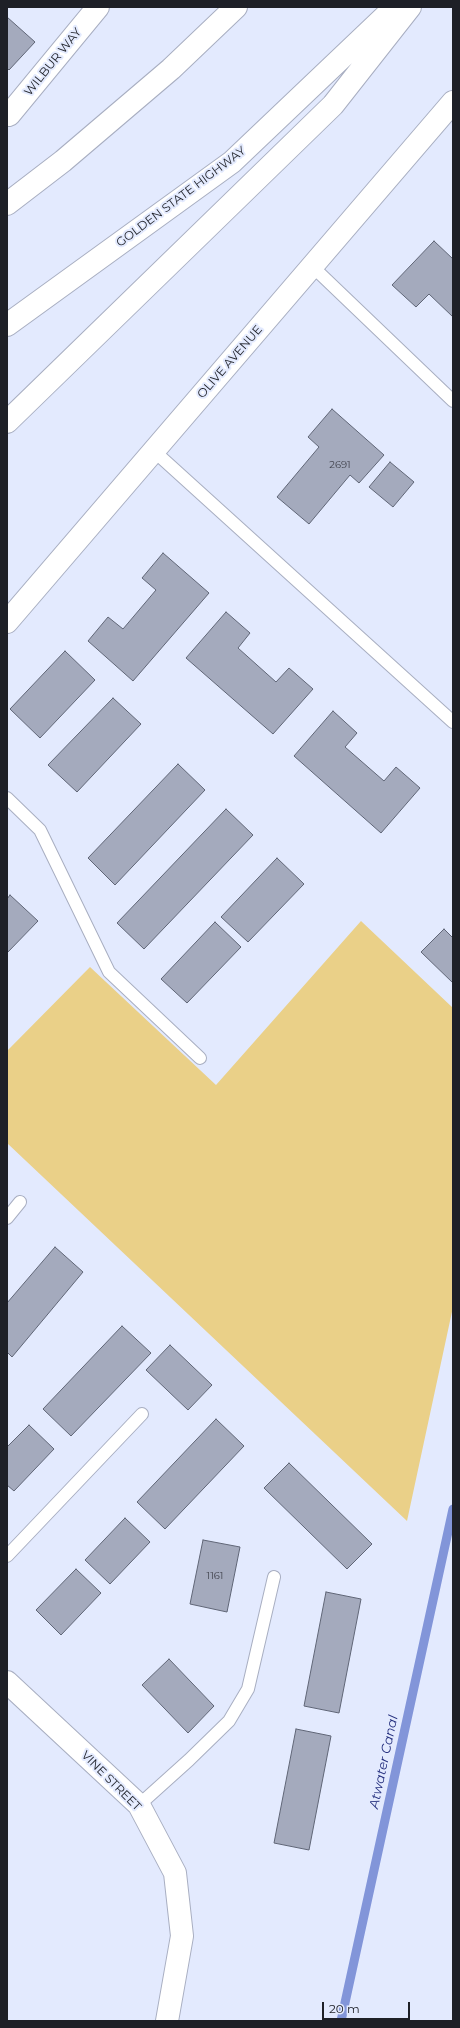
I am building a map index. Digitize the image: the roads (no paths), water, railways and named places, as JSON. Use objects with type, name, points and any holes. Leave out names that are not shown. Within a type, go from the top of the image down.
[{"type":"main road","name":"WILBUR WAY","points":[[7,114],[9,115],[98,7]]},
{"type":"main road","points":[[7,204],[63,162],[165,74],[236,7]]},
{"type":"main road","name":"GOLDEN STATE HIGHWAY","points":[[7,325],[232,162],[396,7]]},
{"type":"main road","points":[[7,422],[333,105],[410,7]]},
{"type":"main road","name":"OLIVE AVENUE","points":[[7,622],[453,102]]},
{"type":"main road","name":"VINE STREET","points":[[7,1683],[139,1805],[175,1873],[182,1936],[167,2021]]},
{"type":"lane","points":[[312,266],[453,401]]},
{"type":"lane","points":[[154,451],[453,722]]},
{"type":"lane","points":[[7,798],[40,830],[109,972],[200,1058]]},
{"type":"lane","points":[[7,1218],[20,1202]]},
{"type":"lane","points":[[7,1556],[142,1414]]},
{"type":"lane","points":[[139,1805],[229,1722],[248,1689],[274,1577]]},
{"type":"waterway","name":"Atwater Canal","points":[[341,2021],[453,1509]]}]
